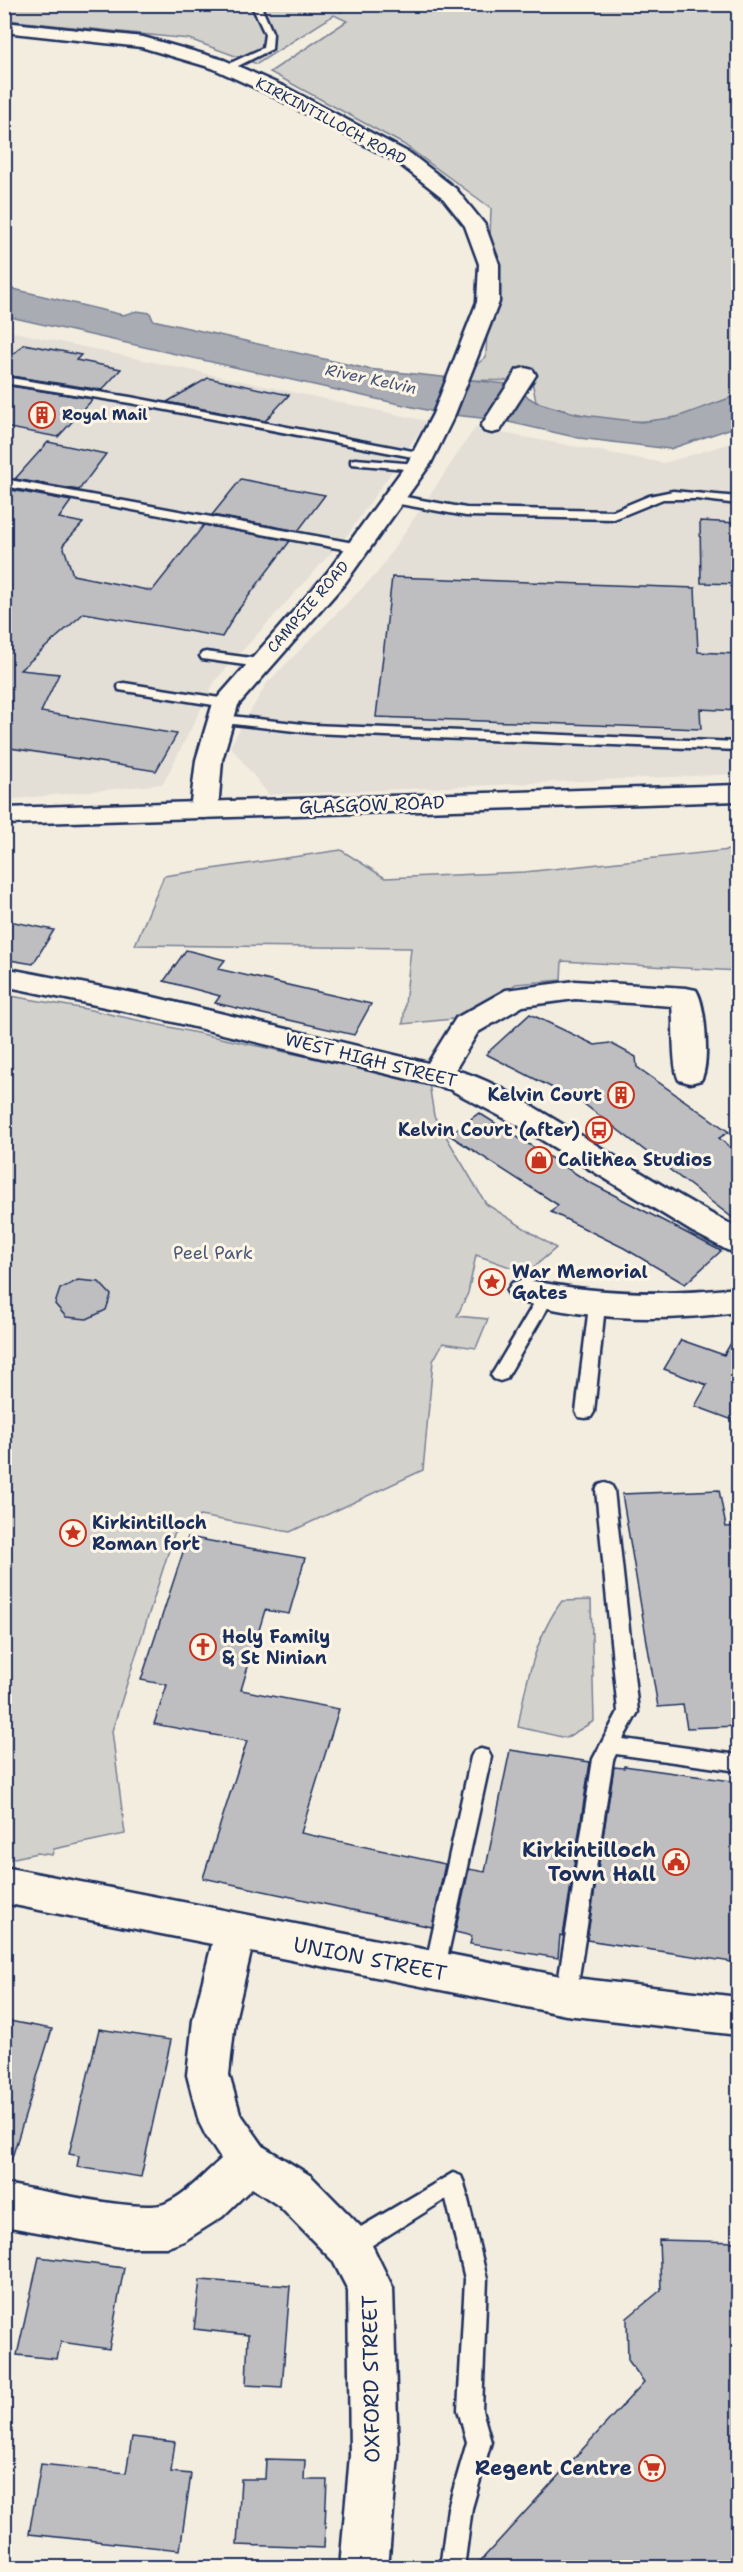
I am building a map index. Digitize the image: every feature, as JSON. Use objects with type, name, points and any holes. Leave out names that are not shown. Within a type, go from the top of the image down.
[{"type":"street","name":"KIRKINTILLOCH ROAD","points":[[4,27],[143,42],[227,68],[404,158],[448,193],[475,225],[489,264],[488,302],[444,414]]},
{"type":"street","points":[[492,426],[525,375]]},
{"type":"street","name":"CAMPSIE ROAD","points":[[204,810],[209,760],[224,711],[259,663],[336,578],[359,548],[420,461],[444,414]]},
{"type":"street","name":"GLASGOW ROAD","points":[[4,816],[738,793]]},
{"type":"street","name":"WEST HIGH STREET","points":[[4,977],[153,1007],[459,1081],[491,1096],[662,1200],[738,1242]]},
{"type":"street","points":[[437,1074],[467,1025],[516,997],[575,990],[686,997],[690,1033],[690,1073]]},
{"type":"street","points":[[535,1294],[597,1306],[683,1307],[738,1300]]},
{"type":"street","name":"UNION STREET","points":[[4,1886],[434,1972],[566,1996],[738,2016]]},
{"type":"street","name":"OXFORD STREET","points":[[235,1932],[214,2020],[208,2075],[221,2122],[249,2162],[295,2191],[349,2246],[370,2288],[374,2455],[364,2568]]},
{"type":"street","points":[[4,2205],[121,2226],[168,2226],[206,2202],[249,2162]]},
{"type":"lane","points":[[227,68],[267,49],[269,34],[255,4]]},
{"type":"lane","points":[[4,380],[130,400],[420,461]]},
{"type":"lane","points":[[355,462],[420,461]]},
{"type":"lane","points":[[4,482],[359,548]]},
{"type":"lane","points":[[394,499],[466,512],[614,515],[633,509],[653,497],[672,494],[738,501]]},
{"type":"lane","points":[[206,656],[259,663]]},
{"type":"lane","points":[[124,687],[312,729],[738,746]]},
{"type":"lane","points":[[500,1375],[535,1294]]},
{"type":"lane","points":[[585,1412],[597,1306]]},
{"type":"lane","points":[[566,1996],[603,1760],[628,1712],[604,1490]]},
{"type":"lane","points":[[609,1745],[738,1763]]},
{"type":"lane","points":[[434,1972],[481,1757]]},
{"type":"lane","points":[[349,2246],[453,2183],[476,2279],[470,2410],[479,2442],[460,2508],[452,2568]]},
{"type":"shaded area","points":[[5,330],[427,421],[349,533],[215,681],[163,784],[5,800]]},
{"type":"shaded area","points":[[475,428],[664,463],[738,441],[738,774],[269,795],[230,746],[267,683],[378,572]]},
{"type":"green space","points":[[5,4],[351,5],[340,12],[358,4],[738,5],[738,395],[677,417],[624,421],[588,416],[536,402],[532,381],[458,380],[486,357],[491,208],[403,144],[270,72],[347,21],[334,15],[257,64],[189,39],[5,20]]},
{"type":"green space","points":[[738,849],[738,971],[562,961],[561,980],[516,984],[463,1018],[403,1024],[411,948],[135,945],[164,876],[341,850],[385,878],[525,872]]},
{"type":"green space","name":"Peel Park","points":[[5,995],[86,1009],[429,1083],[434,1116],[486,1204],[556,1248],[527,1273],[476,1255],[468,1293],[457,1316],[488,1319],[476,1348],[443,1343],[433,1361],[423,1470],[290,1532],[200,1516],[174,1534],[112,1731],[125,1834],[54,1849],[52,1855],[37,1853],[5,1860]]},
{"type":"green space","points":[[591,1600],[594,1721],[566,1738],[518,1727],[533,1661],[553,1614],[562,1601]]},
{"type":"water","name":"River Kelvin","points":[[5,287],[123,315],[137,311],[150,313],[153,320],[368,369],[507,384],[536,402],[575,414],[641,422],[677,417],[738,395],[738,426],[670,449],[579,438],[500,420],[444,414],[5,316]]},
{"type":"building","points":[[24,344],[81,355],[76,360],[121,369],[102,390],[4,375],[4,363]]},
{"type":"building","points":[[208,378],[289,395],[265,421],[167,402]]},
{"type":"building","name":"Royal Mail","points":[[4,385],[93,399],[58,437],[4,427]]},
{"type":"building","points":[[48,442],[106,454],[79,490],[15,479]]},
{"type":"building","points":[[241,479],[325,495],[298,531],[212,515]]},
{"type":"building","points":[[6,489],[71,501],[59,518],[83,523],[63,545],[73,575],[152,591],[204,525],[290,541],[236,613],[222,637],[84,613],[20,670],[59,674],[41,712],[177,734],[156,771],[4,747]]},
{"type":"building","points":[[700,521],[738,523],[738,584],[701,583]]},
{"type":"building","points":[[392,577],[695,588],[698,652],[738,654],[738,711],[700,709],[701,729],[376,717]]},
{"type":"building","points":[[4,920],[54,930],[33,964],[4,959]]},
{"type":"building","points":[[186,950],[225,960],[218,969],[371,1004],[354,1035],[215,1003],[220,996],[164,981]]},
{"type":"building","name":"Kelvin Court","points":[[530,1014],[595,1045],[610,1043],[636,1057],[637,1067],[729,1132],[719,1138],[738,1154],[738,1222],[584,1104],[486,1054]]},
{"type":"building","points":[[479,1113],[589,1182],[721,1251],[685,1284],[624,1248],[551,1212],[558,1205],[449,1135]]},
{"type":"building","points":[[78,1280],[99,1282],[111,1295],[106,1310],[87,1319],[66,1317],[55,1304],[60,1289]]},
{"type":"building","points":[[738,1331],[738,1422],[695,1406],[707,1385],[664,1369],[681,1340],[724,1355]]},
{"type":"building","points":[[719,1490],[726,1527],[738,1526],[738,1726],[687,1728],[683,1705],[658,1707],[622,1494]]},
{"type":"building","points":[[188,1537],[305,1558],[289,1614],[265,1610],[241,1690],[339,1709],[301,1833],[445,1864],[432,1927],[203,1878],[247,1741],[154,1724],[167,1685],[141,1680]]},
{"type":"building","points":[[510,1750],[590,1762],[558,1958],[470,1944],[472,1936],[455,1932],[469,1869],[485,1872]]},
{"type":"building","name":"Kirkintilloch Town Hall","points":[[624,1766],[738,1782],[738,1963],[587,1940],[614,1767],[624,1768]]},
{"type":"building","points":[[4,2020],[52,2029],[11,2161],[4,2160]]},
{"type":"building","points":[[99,2029],[171,2040],[141,2177],[77,2167],[79,2156],[69,2154]]},
{"type":"building","name":"Regent Centre","points":[[659,2240],[738,2242],[738,2568],[474,2568],[644,2382],[628,2360],[627,2318],[661,2290]]},
{"type":"building","points":[[39,2257],[124,2268],[109,2349],[61,2342],[57,2359],[17,2355]]},
{"type":"building","points":[[200,2280],[290,2286],[282,2387],[246,2385],[248,2335],[194,2329]]},
{"type":"building","points":[[132,2437],[175,2442],[171,2472],[191,2474],[180,2550],[29,2534],[41,2464],[126,2473]]},
{"type":"building","points":[[266,2459],[305,2460],[304,2480],[327,2480],[324,2548],[237,2545],[241,2479],[265,2479]]},
{"type":"place","name":"Royal Mail","points":[[42,415]]},
{"type":"place","name":"Kelvin Court","points":[[621,1095]]},
{"type":"place","name":"Kelvin Court (after)","points":[[599,1130]]},
{"type":"place","name":"Calithea Studios","points":[[539,1160]]},
{"type":"place","name":"War Memorial Gates","points":[[492,1282]]},
{"type":"place","name":"Kirkintilloch Roman fort","points":[[73,1533]]},
{"type":"place","name":"Holy Family & St Ninian","points":[[203,1647]]},
{"type":"place","name":"Kirkintilloch Town Hall","points":[[676,1862]]},
{"type":"place","name":"Regent Centre","points":[[652,2468]]}]
